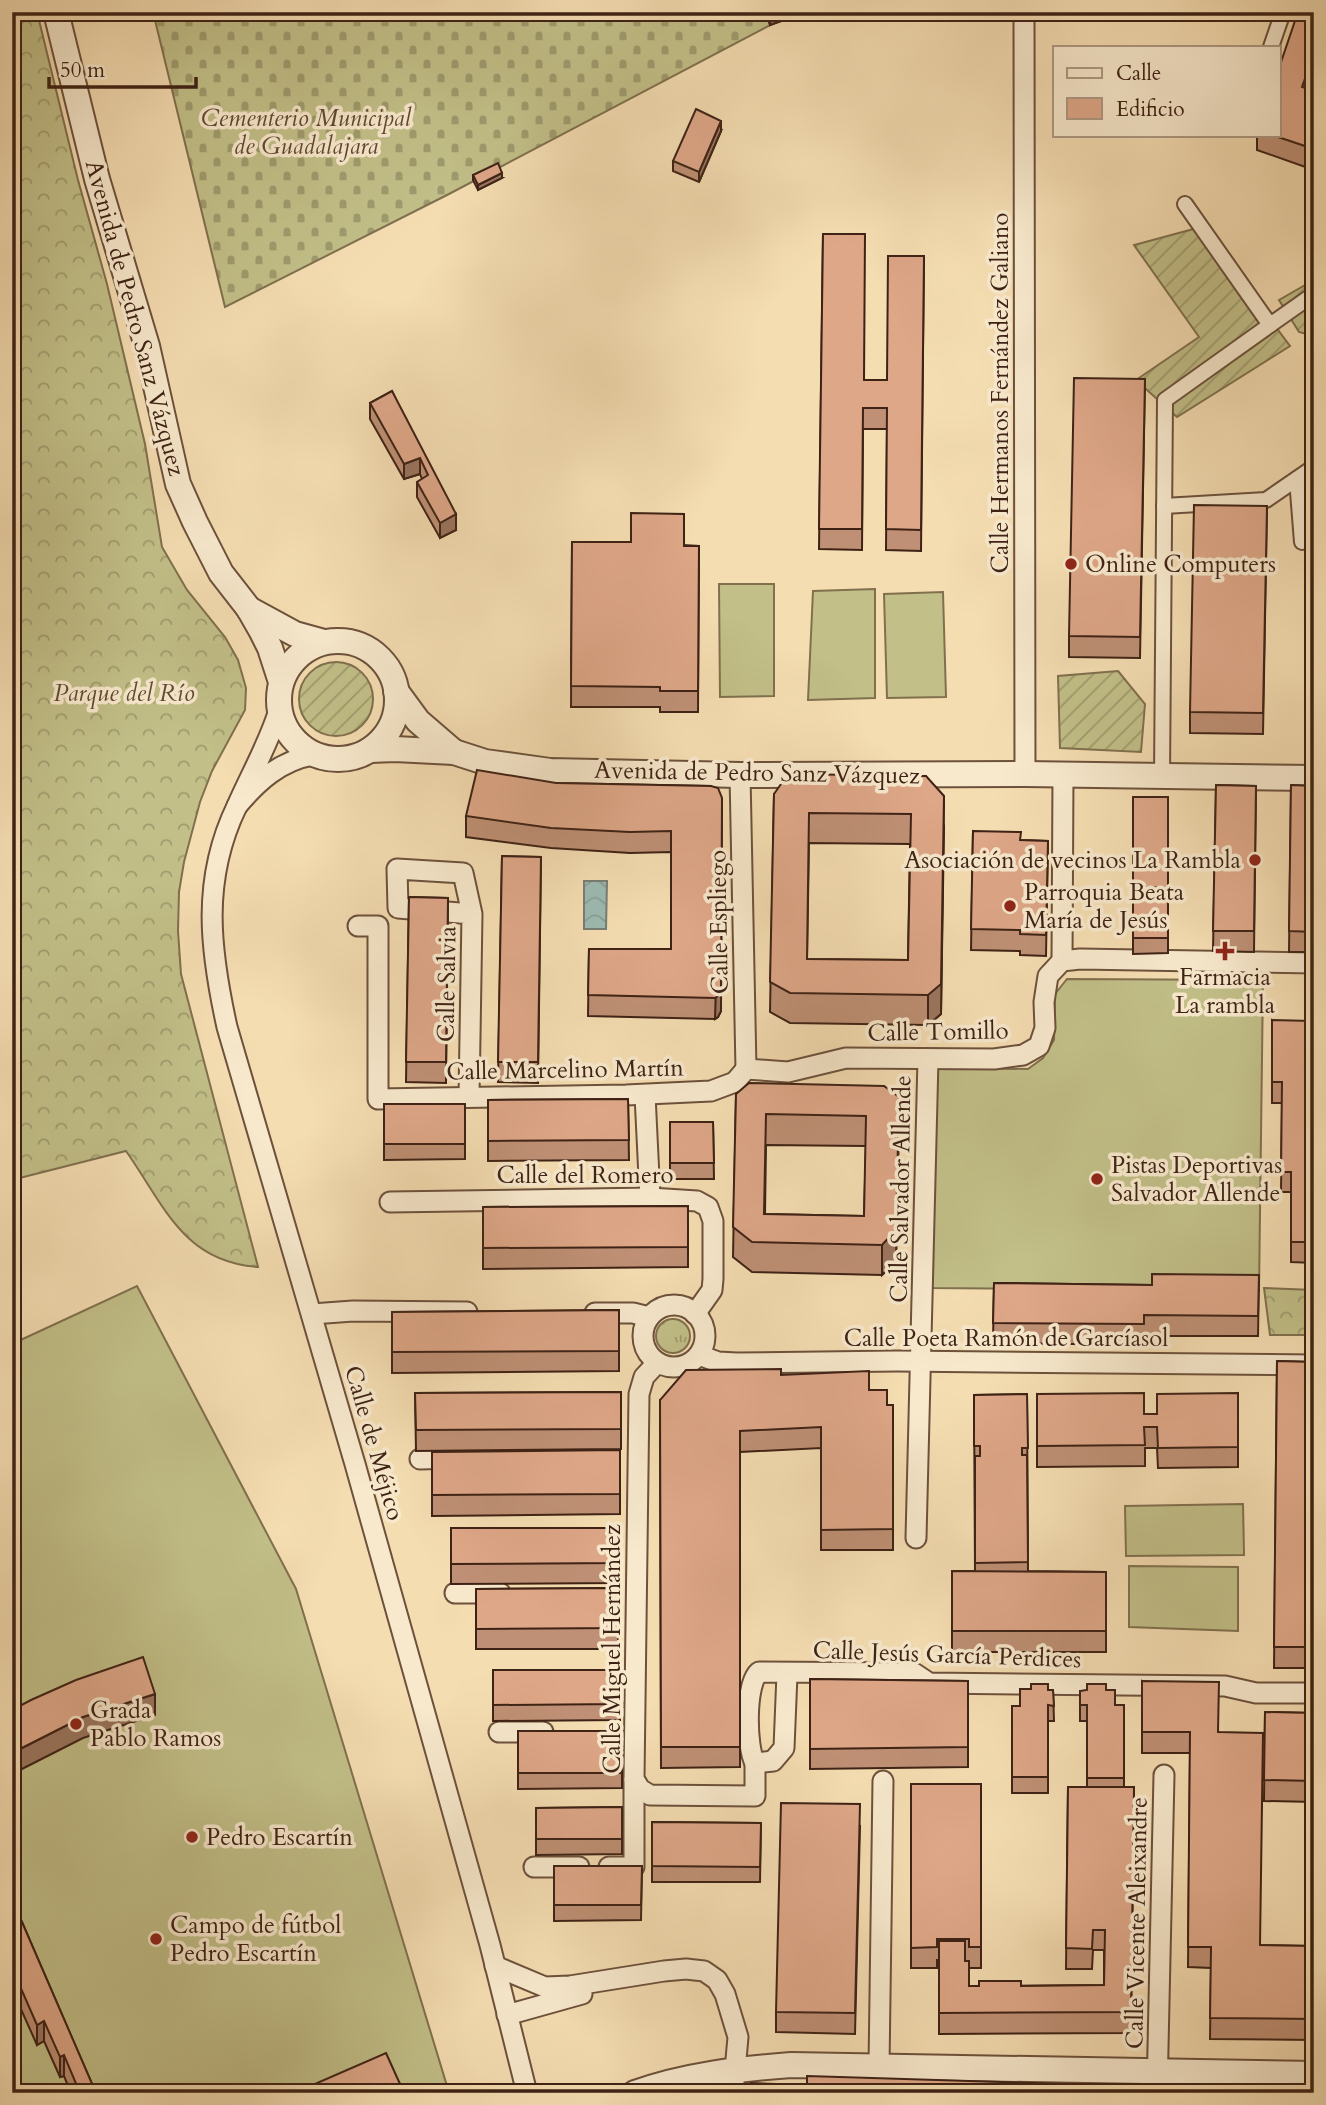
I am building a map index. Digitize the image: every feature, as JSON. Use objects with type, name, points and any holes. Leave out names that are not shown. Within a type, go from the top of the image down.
[{"type":"street","name":"Avenida de Pedro Sanz Vázquez","points":[[57,12],[97,178],[147,346],[178,484],[208,550],[233,590],[249,609],[270,648],[281,681]]},
{"type":"street","name":"Calle Hermanos Fernández Galiano","points":[[1024,12],[1025,774]]},
{"type":"street","points":[[1271,46],[1283,12]]},
{"type":"street","points":[[1185,204],[1270,325]]},
{"type":"street","points":[[1162,776],[1165,400],[1314,294]]},
{"type":"street","points":[[1164,506],[1266,500],[1314,467]]},
{"type":"street","points":[[1297,479],[1302,542]]},
{"type":"street","name":"Avenida de Pedro Sanz Vázquez","points":[[249,609],[295,634],[324,642]]},
{"type":"street","points":[[324,642],[352,642],[377,655],[386,665],[397,691],[397,704],[389,730],[370,750],[342,760],[313,755],[301,747],[290,737],[279,710],[281,681],[286,670],[302,652],[324,642]]},
{"type":"street","name":"Avenida de Pedro Sanz Vázquez","points":[[397,691],[418,721],[454,752]]},
{"type":"street","name":"Calle de Méjico","points":[[279,710],[271,735],[255,765],[221,845],[211,919],[215,971],[227,1027],[312,1314],[495,1966],[527,2093]]},
{"type":"street","name":"Avenida de Pedro Sanz Vázquez","points":[[370,750],[454,752],[485,762],[550,771],[740,775],[1025,774],[1314,778]]},
{"type":"street","name":"Calle de Méjico","points":[[237,806],[269,773],[299,757],[313,755]]},
{"type":"street","name":"Calle Espliego","points":[[740,775],[746,1069]]},
{"type":"street","points":[[1063,775],[1062,961],[1314,962]]},
{"type":"street","name":"Calle Salvia","points":[[469,1097],[472,914]]},
{"type":"street","name":"Calle Marcelino Martín","points":[[358,926],[378,926],[377,1099],[645,1095],[711,1091],[734,1082],[746,1069]]},
{"type":"street","name":"Calle Tomillo","points":[[746,1069],[788,1072],[846,1058],[994,1059],[1023,1055],[1039,1046],[1045,1028],[1044,1002],[1048,976],[1062,961]]},
{"type":"street","name":"Calle Salvador Allende","points":[[916,1538],[928,1059]]},
{"type":"street","points":[[645,1095],[650,1198]]},
{"type":"street","name":"Calle del Romero","points":[[390,1202],[650,1198],[697,1201],[708,1208],[713,1221],[713,1279],[712,1290],[695,1314]]},
{"type":"street","points":[[672,1305],[688,1308],[695,1314],[705,1334],[699,1355],[684,1366],[675,1368],[657,1363],[645,1350],[643,1341],[642,1332],[649,1317],[672,1305]]},
{"type":"street","points":[[312,1314],[353,1311],[492,1312]]},
{"type":"street","points":[[576,1312],[634,1313],[649,1317]]},
{"type":"street","name":"Calle Poeta Ramón de Garcíasol","points":[[699,1355],[718,1362],[737,1363],[1314,1365]]},
{"type":"street","name":"Calle Miguel Hernández","points":[[657,1363],[644,1377],[639,1394],[630,1456],[626,1731],[634,1779],[640,1788],[650,1795],[755,1796],[755,1763]]},
{"type":"street","points":[[420,1459],[474,1458]]},
{"type":"street","points":[[455,1593],[524,1592]]},
{"type":"street","name":"Calle Jesús García Perdices","points":[[787,1674],[784,1748],[773,1761],[755,1763],[750,1747],[750,1688],[753,1677],[759,1672],[914,1673],[929,1683],[1225,1686],[1256,1693],[1314,1693]]},
{"type":"street","points":[[499,1732],[566,1732]]},
{"type":"street","name":"Calle Vicente Aleixandre","points":[[1158,2082],[1164,1775]]},
{"type":"street","points":[[534,1867],[634,1867],[634,1779]]},
{"type":"street","points":[[879,2067],[883,1781]]},
{"type":"street","points":[[495,1966],[545,1987],[570,1986],[664,1971],[704,1971],[717,1980],[725,1994],[738,2037],[734,2081]]},
{"type":"street","points":[[507,2015],[664,1971]]},
{"type":"street","points":[[635,2093],[674,2081],[734,2081],[790,2065],[879,2067],[1158,2082],[1314,2074]]},
{"type":"green space","name":"Parque del Río","points":[[12,12],[37,12],[145,444],[162,547],[187,590],[225,637],[238,660],[246,688],[245,710],[212,771],[200,802],[184,862],[179,892],[178,931],[181,974],[258,1267],[232,1263],[193,1242],[165,1210],[126,1151],[12,1180]]},
{"type":"green space","name":"Cementerio Municipal de Guadalajara","points":[[153,12],[795,12],[449,194],[225,307]]},
{"type":"green space","points":[[1201,227],[1290,346],[1177,417],[1136,380],[1199,337],[1134,245]]},
{"type":"green space","points":[[1314,280],[1314,336],[1299,332],[1279,300]]},
{"type":"green space","points":[[719,584],[774,584],[774,696],[720,697]]},
{"type":"green space","points":[[875,589],[875,698],[808,700],[813,591]]},
{"type":"green space","points":[[943,592],[946,697],[887,698],[884,594]]},
{"type":"green space","points":[[329,662],[343,662],[357,668],[367,678],[373,699],[367,720],[357,730],[343,736],[329,736],[315,730],[305,720],[299,706],[299,692],[305,678],[315,668]]},
{"type":"green space","points":[[1118,671],[1145,704],[1141,752],[1060,748],[1058,676]]},
{"type":"green space","name":"Pistas Deportivas Salvador Allende","points":[[1067,979],[1263,980],[1259,1291],[931,1288],[934,1068],[1028,1069],[1043,1058],[1054,1040],[1055,994]]},
{"type":"green space","name":"Pedro Escartín","points":[[137,1286],[296,1589],[447,2086],[429,2093],[12,2093],[12,1344]]},
{"type":"green space","points":[[1264,1288],[1314,1290],[1314,1335],[1270,1335]]},
{"type":"green space","points":[[673,1319],[685,1324],[690,1336],[685,1348],[673,1353],[661,1348],[656,1336],[661,1324]]},
{"type":"green space","points":[[1243,1504],[1244,1555],[1126,1556],[1125,1506]]},
{"type":"green space","points":[[1129,1566],[1238,1567],[1238,1631],[1129,1627]]},
{"type":"water","points":[[584,881],[607,881],[606,929],[584,929]]},
{"type":"building","points":[[1298,12],[1314,12],[1314,66],[1310,65],[1302,87],[1314,91],[1314,149],[1275,136],[1280,136],[1280,65]]},
{"type":"building","points":[[696,109],[721,121],[699,172],[673,161]]},
{"type":"building","points":[[498,163],[502,173],[478,185],[473,175]]},
{"type":"building","points":[[823,234],[865,234],[864,380],[887,380],[888,256],[924,256],[921,530],[886,529],[887,408],[863,408],[862,529],[819,529]]},
{"type":"building","points":[[1074,378],[1145,379],[1140,637],[1069,636]]},
{"type":"building","points":[[392,391],[456,514],[440,523],[417,482],[428,475],[420,458],[404,464],[370,403]]},
{"type":"building","points":[[1194,505],[1267,506],[1263,713],[1190,712]]},
{"type":"building","points":[[631,513],[684,514],[684,546],[699,546],[698,691],[660,691],[660,687],[571,686],[572,542],[631,542]]},
{"type":"building","points":[[477,770],[556,783],[718,788],[722,798],[721,990],[718,996],[588,995],[589,949],[671,949],[671,831],[551,828],[466,816]]},
{"type":"building","points":[[788,774],[926,776],[944,796],[941,984],[928,995],[790,993],[770,982],[774,794]],"holes":[[[809,813],[911,814],[908,960],[807,959]]]},
{"type":"building","points":[[1216,785],[1256,786],[1254,931],[1213,931]]},
{"type":"building","points":[[1291,785],[1314,786],[1314,932],[1289,931]]},
{"type":"building","points":[[1133,797],[1168,797],[1168,888],[1133,887]]},
{"type":"building","name":"Parroquia Beata María de Jesús","points":[[973,831],[1021,832],[1020,840],[1048,841],[1046,935],[1020,934],[1020,930],[971,929]]},
{"type":"building","points":[[502,856],[541,857],[538,1062],[498,1062]]},
{"type":"building","points":[[1133,887],[1168,888],[1168,938],[1133,938]]},
{"type":"building","points":[[409,897],[448,898],[446,1062],[406,1062]]},
{"type":"building","points":[[1272,1020],[1312,1021],[1314,1242],[1291,1242],[1291,1172],[1281,1172],[1282,1082],[1272,1082]]},
{"type":"building","points":[[749,1083],[884,1086],[899,1097],[896,1230],[882,1245],[752,1242],[733,1227],[736,1094]],"holes":[[[766,1114],[866,1116],[864,1216],[764,1214]]]},
{"type":"building","points":[[628,1099],[629,1140],[488,1141],[488,1100]]},
{"type":"building","points":[[384,1104],[465,1104],[465,1144],[384,1144]]},
{"type":"building","points":[[670,1122],[713,1122],[714,1163],[670,1163]]},
{"type":"building","points":[[688,1206],[688,1247],[483,1248],[483,1207]]},
{"type":"building","points":[[1152,1274],[1259,1275],[1258,1316],[1144,1315],[1144,1324],[993,1323],[994,1283],[1152,1285]]},
{"type":"building","points":[[619,1310],[619,1351],[392,1352],[392,1312]]},
{"type":"building","points":[[1277,1361],[1314,1362],[1314,1647],[1274,1647]]},
{"type":"building","points":[[781,1369],[781,1375],[869,1371],[869,1390],[887,1390],[887,1405],[893,1405],[893,1529],[821,1530],[821,1427],[740,1431],[740,1747],[661,1747],[660,1400],[686,1370]]},
{"type":"building","points":[[621,1392],[621,1429],[416,1430],[415,1393]]},
{"type":"building","points":[[1144,1393],[1144,1414],[1157,1414],[1157,1394],[1238,1393],[1238,1447],[1158,1448],[1157,1427],[1144,1427],[1145,1445],[1037,1446],[1037,1394]]},
{"type":"building","points":[[1027,1394],[1028,1448],[1022,1448],[1022,1455],[1027,1455],[1028,1562],[975,1563],[975,1456],[980,1456],[980,1446],[974,1446],[974,1395]]},
{"type":"building","points":[[620,1450],[620,1494],[432,1495],[432,1452]]},
{"type":"building","points":[[451,1528],[619,1528],[619,1563],[451,1564]]},
{"type":"building","points":[[952,1571],[1106,1572],[1106,1631],[952,1631]]},
{"type":"building","points":[[618,1588],[618,1628],[476,1629],[476,1589]]},
{"type":"building","points":[[143,1657],[155,1694],[83,1717],[12,1753],[12,1710],[76,1680]]},
{"type":"building","points":[[493,1670],[619,1670],[620,1704],[493,1705]]},
{"type":"building","points":[[810,1679],[968,1681],[968,1747],[810,1749]]},
{"type":"building","points":[[1142,1681],[1219,1682],[1218,1732],[1263,1733],[1260,1945],[1314,1946],[1314,2019],[1210,2018],[1211,1947],[1188,1947],[1190,1732],[1142,1732]]},
{"type":"building","points":[[1031,1684],[1048,1684],[1048,1690],[1053,1690],[1054,1706],[1048,1705],[1048,1777],[1012,1777],[1012,1706],[1020,1706],[1020,1689],[1031,1689]]},
{"type":"building","points":[[1087,1684],[1106,1684],[1106,1690],[1115,1690],[1115,1705],[1124,1705],[1124,1778],[1087,1778],[1087,1705],[1080,1705],[1080,1691],[1087,1690]]},
{"type":"building","points":[[1265,1712],[1314,1713],[1314,1781],[1264,1780]]},
{"type":"building","points":[[518,1731],[622,1731],[622,1773],[518,1773]]},
{"type":"building","points":[[911,1784],[981,1784],[981,1947],[969,1947],[969,1939],[937,1939],[937,1947],[911,1948]]},
{"type":"building","points":[[1068,1787],[1134,1787],[1131,2012],[939,2013],[939,1941],[965,1941],[965,1961],[969,1961],[969,1986],[979,1986],[979,1981],[1021,1981],[1021,1986],[1104,1985],[1105,1930],[1093,1930],[1092,1949],[1066,1948]]},
{"type":"building","points":[[781,1803],[860,1804],[855,2013],[776,2012]]},
{"type":"building","points":[[622,1807],[622,1839],[536,1839],[536,1808]]},
{"type":"building","points":[[652,1822],[761,1823],[760,1867],[652,1866]]},
{"type":"building","points":[[554,1866],[642,1866],[641,1905],[554,1905]]},
{"type":"building","points":[[12,1899],[96,2093],[80,2093],[64,2055],[60,2057],[44,2021],[37,2025],[12,1968]]},
{"type":"building","points":[[386,2053],[400,2084],[379,2093],[303,2093],[301,2090]]},
{"type":"building","points":[[807,2076],[1127,2086],[1127,2093],[751,2093],[751,2083],[807,2085]]},
{"type":"building","points":[[1187,2091],[1274,2093],[1187,2093]]},
{"type":"place","name":"Online Computers","points":[[1071,564]]},
{"type":"place","name":"Asociación de vecinos La Rambla","points":[[1255,860]]},
{"type":"place","name":"Parroquia Beata María de Jesús","points":[[1010,906]]},
{"type":"place","name":"Farmacia La rambla","points":[[1225,951]]},
{"type":"place","name":"Pistas Deportivas Salvador Allende","points":[[1097,1179]]},
{"type":"place","name":"Grada Pablo Ramos","points":[[76,1724]]},
{"type":"place","name":"Pedro Escartín","points":[[192,1837]]},
{"type":"place","name":"Campo de fútbol Pedro Escartín","points":[[156,1939]]}]
